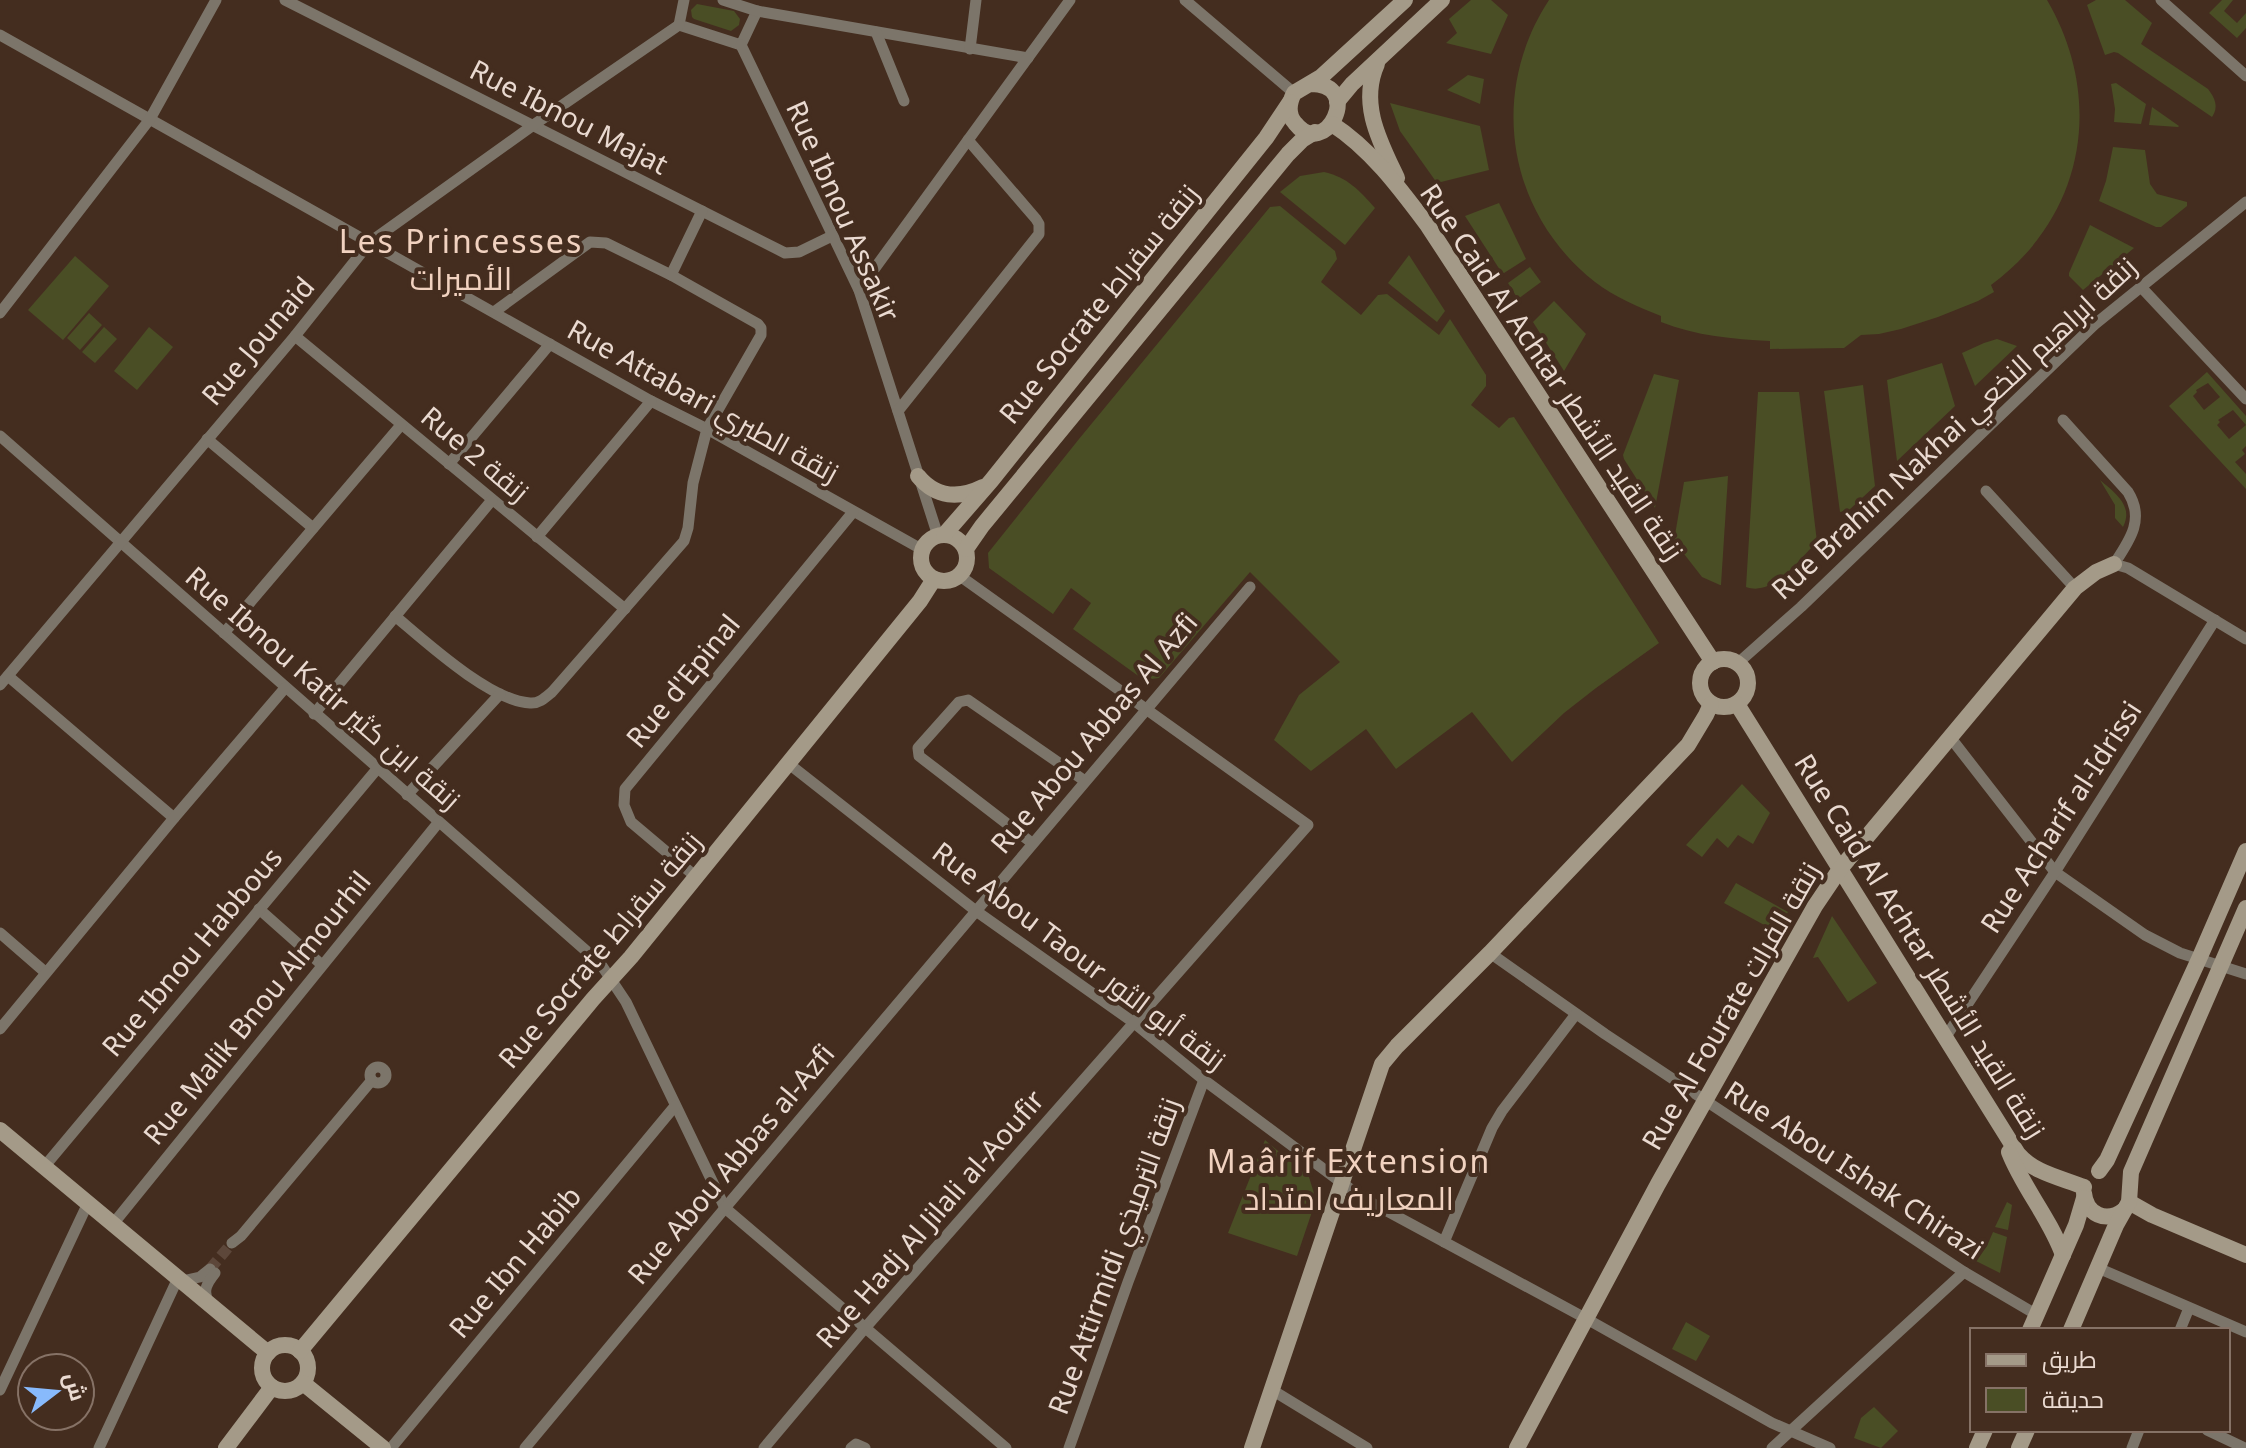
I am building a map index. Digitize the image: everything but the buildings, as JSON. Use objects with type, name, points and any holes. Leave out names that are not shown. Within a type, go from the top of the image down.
[{"type":"street","points":[[0,313],[150,119],[216,0]]},
{"type":"street","name":"Rue Ibnou Majat","points":[[285,0],[785,253],[799,252],[832,236]]},
{"type":"street","points":[[684,0],[679,25],[741,45],[757,11]]},
{"type":"street","points":[[723,0],[757,11],[1028,58]]},
{"type":"street","points":[[970,49],[976,0]]},
{"type":"street","points":[[859,290],[1070,0]]},
{"type":"street","points":[[1185,0],[1292,98]]},
{"type":"street","points":[[1405,0],[1330,70],[1292,98],[1290,115],[1297,126],[1315,132],[1332,124],[1337,102],[1352,84],[1442,0]]},
{"type":"street","points":[[2161,0],[2246,76]]},
{"type":"street","name":"Rue Jounaid","points":[[4,680],[295,336],[370,242],[679,25]]},
{"type":"street","points":[[876,32],[904,101]]},
{"type":"street","name":"Rue Attabari زنقة الطبري","points":[[0,35],[651,401],[923,550]]},
{"type":"street","name":"Rue Ibnou Assakir","points":[[741,45],[859,290],[918,476],[941,536]]},
{"type":"street","points":[[1379,59],[1370,82],[1369,103],[1404,195]]},
{"type":"street","points":[[1309,84],[1322,85],[1337,102]]},
{"type":"street","name":"Rue Socrate زنقة سقراط","points":[[941,536],[991,481],[1266,138],[1292,98]]},
{"type":"street","name":"Rue Caid Al Achtar زنقة القيد الأشطر","points":[[1332,124],[1361,148],[1404,195],[1433,234],[1713,662]]},
{"type":"street","name":"Rue Socrate زنقة سقراط","points":[[966,549],[1288,154],[1315,132]]},
{"type":"street","points":[[898,411],[1039,234],[1036,219],[968,140]]},
{"type":"street","name":"Rue Brahim Nakhai زنقة ابراهيم النخعي","points":[[1738,663],[1801,607],[2094,325],[2246,202]]},
{"type":"street","points":[[671,275],[702,211]]},
{"type":"street","points":[[395,616],[473,679],[500,694],[529,703],[546,697],[687,535],[693,483],[707,429],[761,335],[758,324],[606,243],[590,242],[494,312]]},
{"type":"street","points":[[2141,287],[2245,397]]},
{"type":"street","name":"Rue 2 زنقة","points":[[295,336],[625,609]]},
{"type":"street","points":[[449,464],[550,344]]},
{"type":"street","points":[[537,537],[651,401]]},
{"type":"street","points":[[2063,420],[2128,492],[2134,504],[2136,526],[2114,564],[2128,568],[2246,639]]},
{"type":"street","points":[[224,633],[401,425]]},
{"type":"street","name":"Rue Ibnou Katir زنقة ابن كثير","points":[[0,436],[600,963],[626,1002],[725,1208]]},
{"type":"street","points":[[207,439],[313,528]]},
{"type":"street","points":[[918,476],[932,490],[948,495],[968,493],[991,481]]},
{"type":"street","points":[[1986,491],[2075,588]]},
{"type":"street","points":[[314,714],[492,500]]},
{"type":"street","name":"Rue d'Epinal","points":[[695,876],[631,822],[624,805],[625,789],[853,512]]},
{"type":"street","points":[[954,537],[966,549],[967,563],[960,576],[947,582],[934,579],[924,570],[923,550],[932,539],[954,537]]},
{"type":"street","name":"Rue Al Fourate زنقة الفرات","points":[[1517,1448],[1585,1318],[1815,906],[1840,869],[2075,588],[2096,572],[2114,564]]},
{"type":"street","points":[[960,576],[1147,709]]},
{"type":"street","name":"Rue Socrate زنقة سقراط","points":[[300,1351],[631,957],[920,601],[934,579]]},
{"type":"street","name":"Rue Abou Abbas Al Azfi","points":[[976,911],[1250,587]]},
{"type":"street","name":"Rue Acharif al-Idrissi","points":[[1945,1038],[2215,620]]},
{"type":"street","points":[[1725,659],[1738,663],[1748,683],[1745,695],[1737,704],[1723,708],[1711,704],[1702,694],[1700,682],[1703,670],[1713,662],[1725,659]]},
{"type":"street","points":[[4,680],[174,818]]},
{"type":"street","points":[[0,1029],[285,688]]},
{"type":"street","points":[[407,795],[500,694]]},
{"type":"street","points":[[1032,843],[919,756],[918,748],[959,702],[968,700],[1085,781]]},
{"type":"street","points":[[1252,1448],[1382,1064],[1688,745],[1711,704]]},
{"type":"street","name":"Rue Caid Al Achtar زنقة القيد الأشطر","points":[[1737,704],[2010,1143],[2020,1157],[2031,1165],[2084,1193]]},
{"type":"street","name":"Rue Hadj Al Jilali al-Aoufir","points":[[764,1448],[865,1328],[1308,825],[1147,709]]},
{"type":"street","points":[[1950,737],[2055,872],[2145,935],[2180,953],[2246,974]]},
{"type":"street","name":"Rue Abou Taour زنقة أبو الثور","points":[[789,764],[976,911],[1133,1022],[1204,1080],[1361,1197],[1789,1432],[1830,1448]]},
{"type":"street","name":"Rue Ibnou Habbous","points":[[44,1167],[377,769]]},
{"type":"street","name":"Rue Malik Bnou Almourhil","points":[[113,1224],[438,823]]},
{"type":"street","points":[[2034,1322],[2080,1216],[2090,1178],[2107,1160],[2246,851]]},
{"type":"street","points":[[2072,1328],[2128,1199],[2131,1172],[2246,908]]},
{"type":"street","points":[[259,909],[322,965]]},
{"type":"street","name":"Rue Abou Abbas al-Azfi","points":[[525,1448],[976,911]]},
{"type":"street","points":[[0,933],[45,972]]},
{"type":"street","name":"Rue Abou Ishak Chirazi","points":[[1490,953],[2034,1322]]},
{"type":"street","points":[[1444,1242],[1492,1128],[1576,1014]]},
{"type":"street","points":[[237,1242],[372,1080]]},
{"type":"street","name":"Rue Attirmidi زنقة الترميذي","points":[[1069,1448],[1204,1080]]},
{"type":"street","name":"Rue Ibn Habib","points":[[391,1448],[675,1106]]},
{"type":"street","points":[[0,1130],[268,1353]]},
{"type":"street","points":[[2010,1143],[2009,1154],[2057,1238],[2063,1255]]},
{"type":"street","points":[[2099,1171],[2117,1172],[2123,1177],[2128,1199],[2152,1215],[2246,1255]]},
{"type":"street","points":[[2084,1193],[2090,1210],[2100,1216],[2112,1217],[2128,1199]]},
{"type":"street","points":[[0,1390],[88,1203]]},
{"type":"street","points":[[725,1208],[1006,1448]]},
{"type":"street","points":[[2098,1268],[2246,1332]]},
{"type":"street","points":[[180,1280],[200,1277],[212,1271],[205,1295],[209,1304]]},
{"type":"street","points":[[1772,1448],[1964,1272]]},
{"type":"street","points":[[99,1448],[180,1280]]},
{"type":"street","points":[[2181,1328],[2189,1308]]},
{"type":"street","points":[[284,1345],[300,1351],[308,1366],[303,1383],[289,1391],[272,1387],[262,1371],[268,1353],[284,1345]]},
{"type":"street","points":[[303,1383],[383,1448]]},
{"type":"street","points":[[226,1448],[272,1387]]},
{"type":"street","points":[[1272,1390],[1367,1448]]},
{"type":"street","points":[[2211,1432],[2245,1448]]},
{"type":"street","points":[[851,1448],[856,1444],[865,1448]]},
{"type":"green space","points":[[1471,0],[1491,0],[1508,15],[1491,54],[1446,43],[1457,33],[1449,19]]},
{"type":"green space","points":[[1549,0],[2047,0],[2065,38],[2076,77],[2080,115],[2076,154],[2065,191],[2048,225],[2023,257],[1991,285],[1994,292],[1938,317],[1901,329],[1861,335],[1844,348],[1770,349],[1770,341],[1728,338],[1674,327],[1661,322],[1661,316],[1595,282],[1565,254],[1542,222],[1526,187],[1516,150],[1514,112],[1518,74],[1530,36]]},
{"type":"green space","points":[[2096,0],[2125,0],[2152,23],[2141,44],[2208,89],[2215,103],[2212,117],[2118,53],[2105,55],[2087,5]]},
{"type":"green space","points":[[2222,0],[2233,0],[2224,11],[2237,23],[2246,13],[2246,28],[2237,38],[2209,13]]},
{"type":"green space","points":[[697,4],[734,11],[740,19],[739,25],[731,31],[694,19],[691,10]]},
{"type":"green space","points":[[1468,75],[1484,79],[1480,104],[1447,90]]},
{"type":"green space","points":[[2116,83],[2146,104],[2141,124],[2114,122],[2111,84]]},
{"type":"green space","points":[[1390,103],[1480,126],[1489,170],[1437,183],[1400,131]]},
{"type":"green space","points":[[2152,107],[2179,126],[2149,125]]},
{"type":"green space","points":[[2113,147],[2145,150],[2150,184],[2157,194],[2187,202],[2187,206],[2161,227],[2156,227],[2099,201]]},
{"type":"green space","points":[[1324,172],[1352,185],[1375,208],[1345,245],[1280,192],[1300,176]]},
{"type":"green space","points":[[1499,203],[1526,259],[1504,273],[1465,216]]},
{"type":"green space","points":[[1280,206],[1335,251],[1337,259],[1321,282],[1361,315],[1378,295],[1387,294],[1439,335],[1450,319],[1486,375],[1486,386],[1471,405],[1499,428],[1514,417],[1659,643],[1564,713],[1512,762],[1472,712],[1396,769],[1366,729],[1311,771],[1274,740],[1299,695],[1340,662],[1250,572],[1159,678],[1144,680],[1073,629],[1091,603],[1071,588],[1053,614],[989,568],[988,553],[1079,439],[1270,207]]},
{"type":"green space","points":[[2090,225],[2134,248],[2083,290],[2069,273]]},
{"type":"green space","points":[[1409,255],[1445,311],[1437,322],[1388,283]]},
{"type":"green space","points":[[75,256],[109,286],[63,340],[28,310]]},
{"type":"green space","points":[[1530,267],[1541,282],[1518,299],[1508,283]]},
{"type":"green space","points":[[1554,301],[1586,334],[1564,371],[1533,322]]},
{"type":"green space","points":[[89,313],[102,325],[80,350],[67,338]]},
{"type":"green space","points":[[104,327],[117,339],[95,363],[82,352]]},
{"type":"green space","points":[[149,327],[173,347],[137,390],[114,371]]},
{"type":"green space","points":[[1997,339],[2017,346],[1975,386],[1962,353]]},
{"type":"green space","points":[[1942,363],[1955,406],[1897,461],[1887,380]]},
{"type":"green space","points":[[2207,372],[2246,416],[2246,425],[2246,446],[2242,450],[2245,454],[2235,462],[2246,474],[2246,489],[2169,406]],"holes":[[[2208,383],[2220,397],[2204,410],[2193,396],[2196,390]],[[2233,410],[2246,425],[2229,439],[2217,425],[2218,420]]]},
{"type":"green space","points":[[1654,374],[1679,380],[1655,508],[1623,455]]},
{"type":"green space","points":[[1863,385],[1875,486],[1849,510],[1840,512],[1824,391]]},
{"type":"green space","points":[[1758,392],[1799,392],[1817,542],[1776,582],[1756,589],[1746,587]]},
{"type":"green space","points":[[1728,476],[1720,585],[1702,577],[1674,541],[1684,482]]},
{"type":"green space","points":[[2100,480],[2125,506],[2123,527],[2115,518],[2115,505]]},
{"type":"green space","points":[[1742,784],[1770,813],[1753,844],[1738,835],[1728,848],[1717,838],[1702,857],[1686,845]]},
{"type":"green space","points":[[1736,883],[1788,912],[1777,932],[1724,903]]},
{"type":"green space","points":[[1832,916],[1877,983],[1848,1002],[1818,957],[1813,958]]},
{"type":"green space","points":[[1265,1140],[1309,1177],[1316,1200],[1297,1256],[1228,1233]]},
{"type":"green space","points":[[2007,1202],[2012,1205],[2008,1230],[1995,1227]]},
{"type":"green space","points":[[1993,1232],[2007,1237],[2000,1273],[1976,1261]]},
{"type":"green space","points":[[1686,1322],[1710,1336],[1696,1361],[1672,1349]]},
{"type":"green space","points":[[1874,1407],[1898,1431],[1881,1448],[1854,1438],[1861,1418]]},
{"type":"tunnel","points":[[210,1269],[232,1243]]},
{"type":"district","name":"Les Princesses الأميرات","points":[[461,260]]},
{"type":"district","name":"Maârif Extension المعاريف امتداد","points":[[1349,1180]]}]
